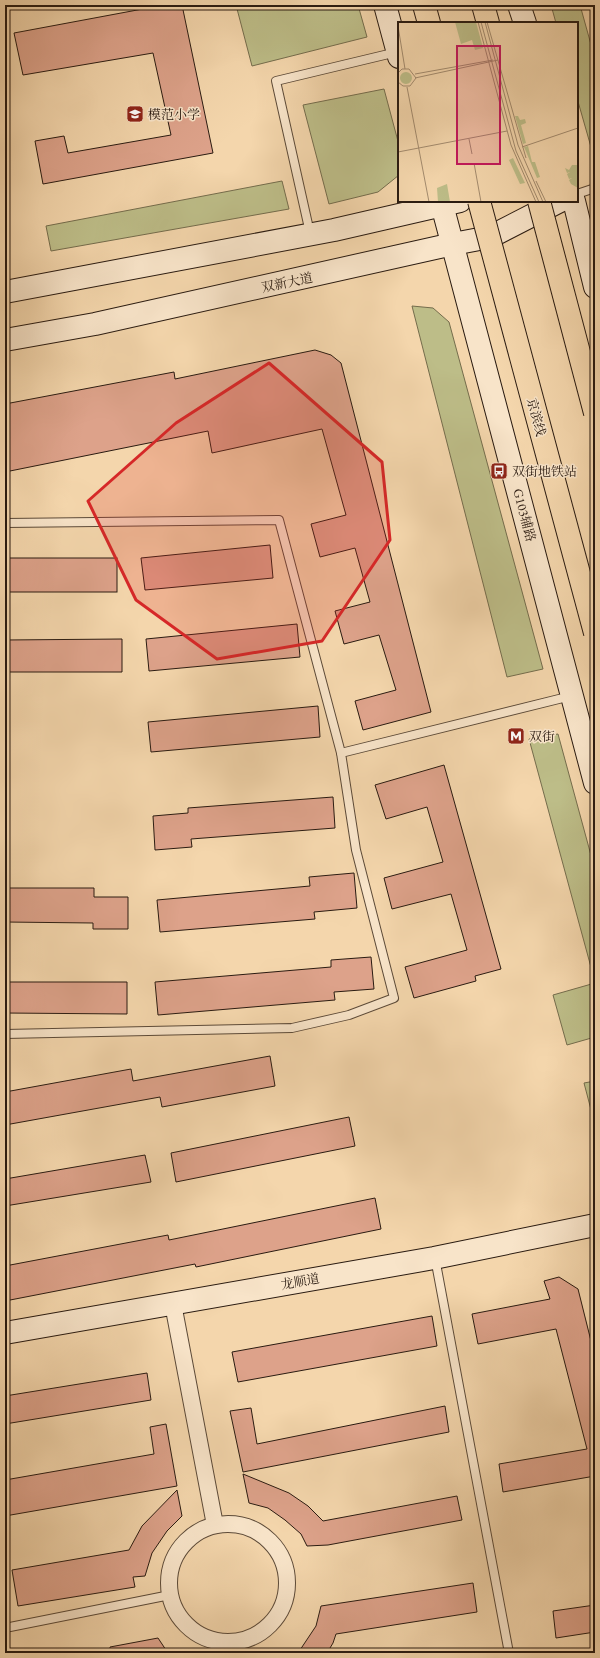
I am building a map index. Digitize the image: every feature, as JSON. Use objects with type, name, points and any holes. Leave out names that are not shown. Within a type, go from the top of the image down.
[{"type":"highway","points":[[424,5],[429,22]]},
{"type":"highway","points":[[483,5],[488,22]]},
{"type":"highway","name":"京滨线","points":[[479,202],[595,633]]},
{"type":"highway","points":[[539,202],[595,413]]},
{"type":"street","points":[[385,5],[398,54]]},
{"type":"street","points":[[520,5],[524,22]]},
{"type":"street","points":[[5,292],[310,235],[448,202]]},
{"type":"street","name":"G103辅路","points":[[448,202],[453,244],[595,783]]},
{"type":"street","name":"双新大道","points":[[5,340],[95,324],[490,237],[558,202]]},
{"type":"street","points":[[574,202],[595,287]]},
{"type":"street","name":"龙顺道","points":[[5,1333],[434,1258],[595,1225]]},
{"type":"street","points":[[173,1304],[216,1525]]},
{"type":"street","points":[[231,1523],[248,1527],[262,1533],[278,1550],[287,1571],[287,1590],[282,1608],[267,1628],[244,1640],[237,1647],[228,1642],[211,1640],[198,1634],[183,1621],[174,1609],[170,1595],[169,1578],[172,1561],[183,1544],[202,1530],[216,1525],[231,1523]]},
{"type":"lane","points":[[310,235],[276,81],[398,54]]},
{"type":"lane","points":[[578,194],[595,188]]},
{"type":"lane","points":[[5,523],[279,520],[341,753],[356,850],[394,998],[349,1015],[292,1028],[5,1034]]},
{"type":"lane","points":[[341,753],[572,696]]},
{"type":"lane","points":[[434,1258],[509,1653]]},
{"type":"lane","points":[[5,1628],[170,1595]]},
{"type":"highlighted area","points":[[269,363],[382,462],[390,540],[322,641],[217,659],[136,600],[88,501],[176,423]]},
{"type":"green space","points":[[236,5],[358,5],[367,37],[252,66]]},
{"type":"green space","points":[[551,5],[580,5],[595,59],[595,161],[578,102],[578,22],[556,22]]},
{"type":"green space","points":[[384,89],[398,141],[398,176],[378,192],[329,204],[303,105]]},
{"type":"green space","points":[[282,181],[289,209],[51,251],[46,226]]},
{"type":"green space","points":[[412,306],[433,308],[449,322],[543,669],[507,677]]},
{"type":"green space","points":[[558,734],[595,870],[595,982],[529,739]]},
{"type":"green space","points":[[595,983],[595,1037],[567,1045],[553,995]]},
{"type":"green space","points":[[595,1081],[595,1125],[584,1083]]},
{"type":"building","points":[[164,5],[182,5],[213,153],[43,184],[35,141],[64,136],[68,153],[171,135],[153,53],[23,75],[14,33]]},
{"type":"building","points":[[315,350],[331,355],[341,363],[431,712],[363,730],[355,701],[396,690],[379,635],[344,644],[335,611],[370,602],[355,548],[320,557],[311,524],[346,515],[322,429],[212,453],[208,431],[5,472],[5,404],[174,372],[175,379]]},
{"type":"building","points":[[270,545],[273,578],[145,590],[141,558]]},
{"type":"building","points":[[5,558],[117,558],[117,592],[5,592]]},
{"type":"building","points":[[297,624],[300,657],[149,671],[146,639]]},
{"type":"building","points":[[122,639],[122,672],[5,672],[5,640]]},
{"type":"building","points":[[318,706],[320,737],[151,752],[148,722]]},
{"type":"building","points":[[444,765],[501,969],[475,976],[476,981],[414,998],[405,967],[467,950],[451,894],[392,909],[384,878],[443,862],[427,807],[386,819],[375,785]]},
{"type":"building","points":[[333,797],[335,828],[191,839],[192,847],[155,850],[153,816],[188,813],[188,808]]},
{"type":"building","points":[[354,873],[357,908],[314,912],[315,919],[160,932],[157,900],[310,886],[309,877]]},
{"type":"building","points":[[5,888],[94,888],[94,897],[128,897],[128,929],[93,929],[93,923],[5,922]]},
{"type":"building","points":[[371,957],[374,989],[334,992],[335,1000],[158,1015],[155,982],[331,967],[331,960]]},
{"type":"building","points":[[5,982],[127,982],[127,1014],[5,1013]]},
{"type":"building","points":[[270,1056],[275,1086],[162,1107],[160,1097],[5,1125],[5,1092],[131,1069],[133,1081]]},
{"type":"building","points":[[349,1117],[355,1146],[176,1182],[171,1153]]},
{"type":"building","points":[[145,1155],[151,1182],[5,1206],[5,1179]]},
{"type":"building","points":[[375,1198],[381,1229],[196,1267],[195,1264],[5,1301],[5,1266],[168,1235],[169,1240]]},
{"type":"building","points":[[559,1277],[578,1289],[595,1357],[595,1476],[503,1492],[499,1464],[587,1449],[556,1329],[478,1344],[472,1314],[550,1299],[544,1281]]},
{"type":"building","points":[[432,1316],[437,1346],[238,1382],[232,1352]]},
{"type":"building","points":[[147,1373],[151,1400],[5,1424],[5,1396]]},
{"type":"building","points":[[445,1406],[449,1432],[243,1472],[230,1411],[251,1408],[257,1444]]},
{"type":"building","points":[[166,1424],[177,1486],[5,1516],[5,1480],[154,1454],[150,1427]]},
{"type":"building","points":[[243,1474],[289,1493],[308,1506],[323,1521],[457,1496],[462,1520],[328,1545],[307,1546],[301,1534],[285,1520],[268,1508],[249,1503]]},
{"type":"building","points":[[177,1490],[182,1516],[167,1531],[152,1553],[145,1576],[133,1577],[135,1587],[18,1606],[12,1570],[129,1550],[142,1526]]},
{"type":"building","points":[[473,1583],[477,1612],[336,1634],[327,1653],[298,1653],[316,1626],[321,1606]]},
{"type":"building","points":[[595,1605],[595,1632],[556,1638],[553,1611]]},
{"type":"building","points":[[158,1638],[168,1653],[110,1653],[110,1647]]},
{"type":"place","name":"模范小学","points":[[135,114]]},
{"type":"place","name":"双街地铁站","points":[[499,471]]},
{"type":"place","name":"双街","points":[[516,736]]}]
